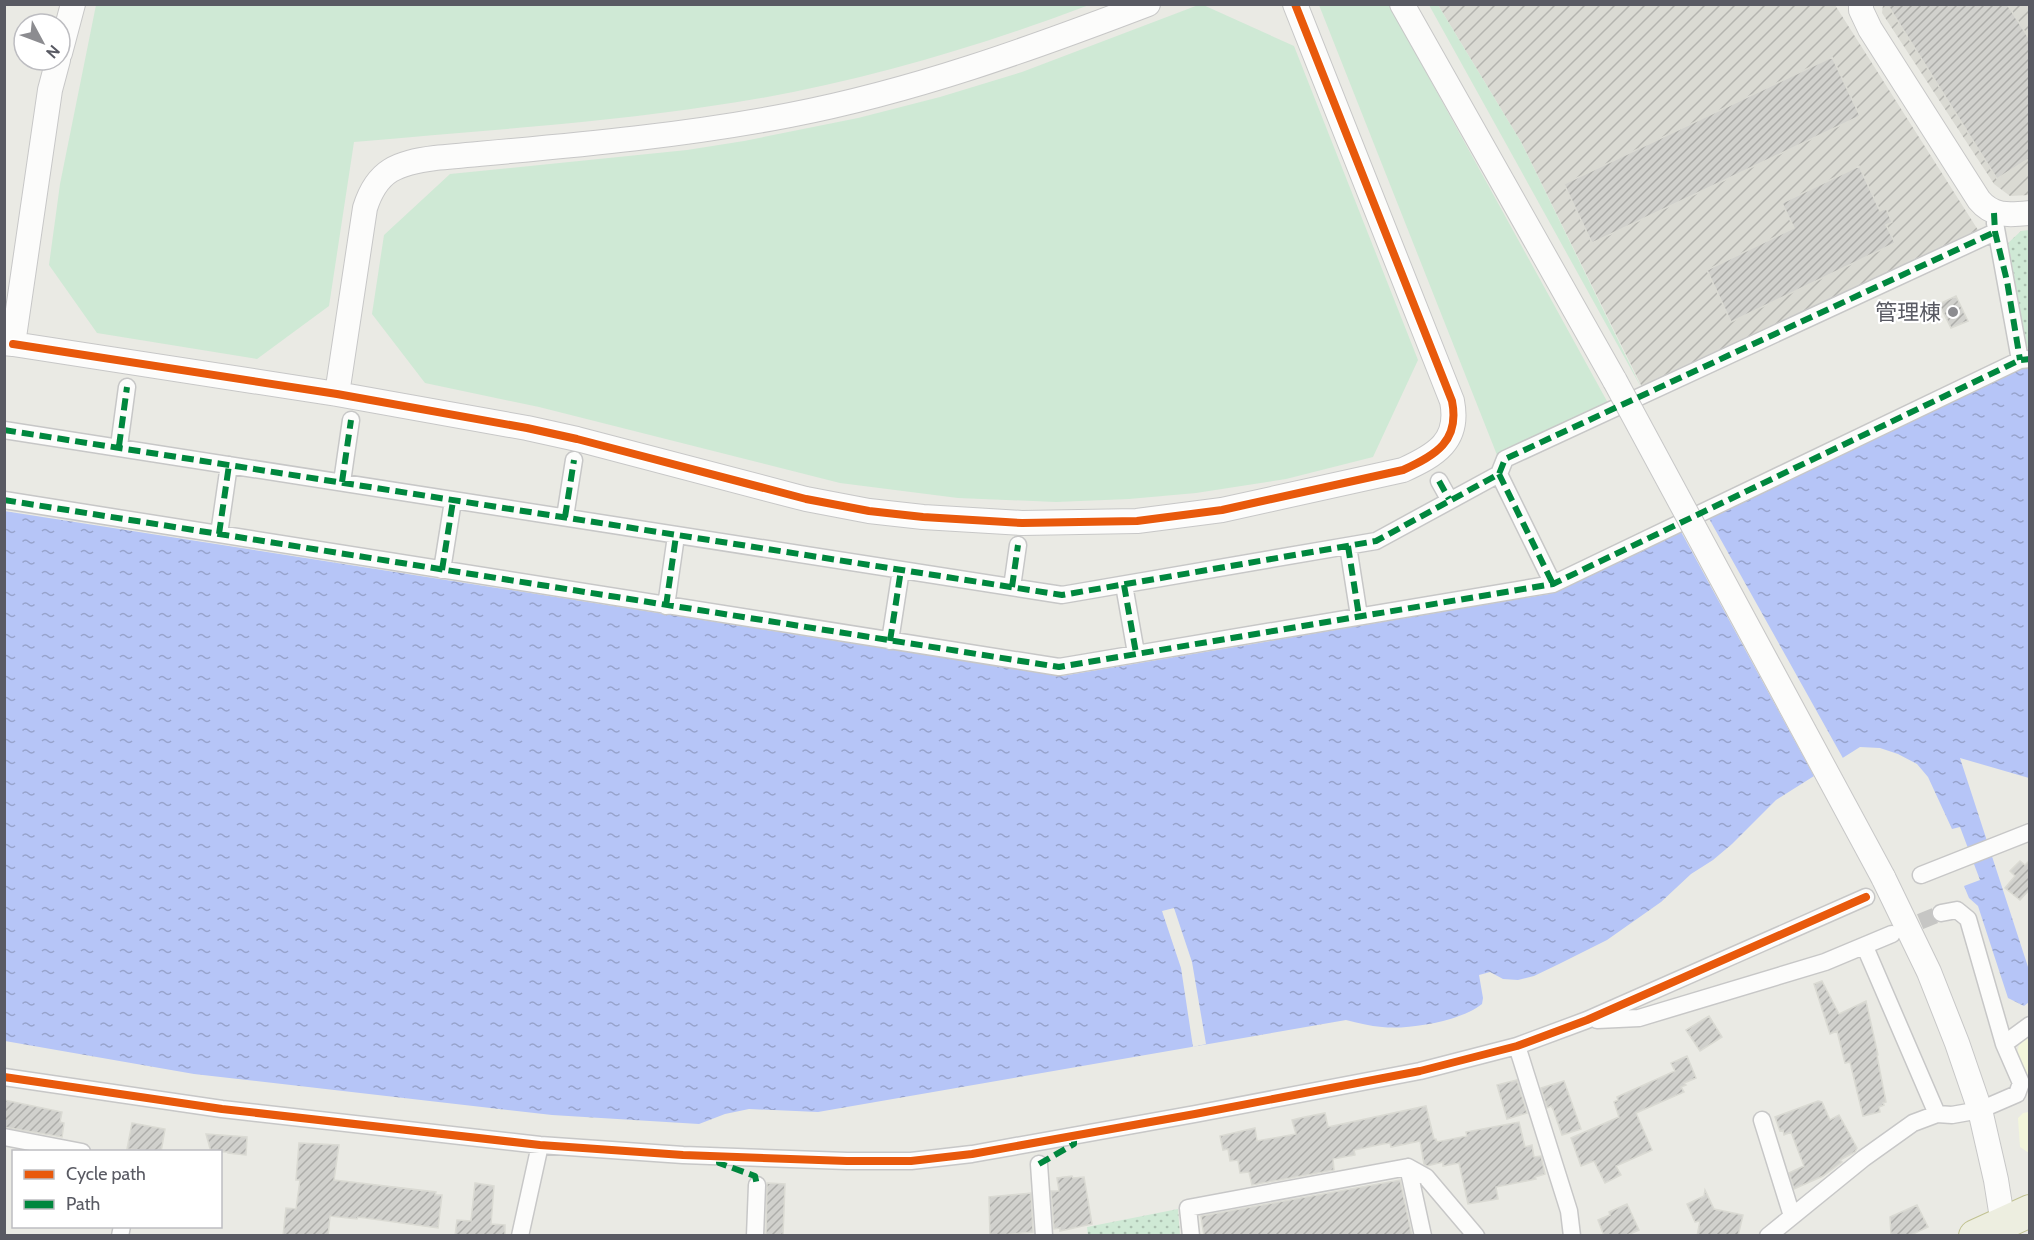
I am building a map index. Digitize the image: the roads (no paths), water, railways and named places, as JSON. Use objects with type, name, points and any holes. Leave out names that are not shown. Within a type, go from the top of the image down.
[{"type":"street","points":[[337,394],[365,208],[376,182],[392,169],[409,162],[435,158],[641,139],[792,115],[875,96],[959,72],[1048,43],[1148,4]]},
{"type":"street","points":[[55,72],[9,343],[337,394],[527,428],[806,499],[869,511],[980,522],[1137,521],[1222,510],[1403,470],[1428,459],[1449,438],[1454,427],[1455,415],[1443,374],[1295,4]]},
{"type":"street","points":[[1402,4],[1616,381],[1883,877],[1929,972],[1957,1043],[1980,1110],[1996,1180],[2003,1224]]},
{"type":"street","points":[[4,500],[1059,667],[1553,585],[2025,359],[1995,223],[1870,29],[1861,10],[1861,4]]},
{"type":"street","points":[[4,430],[119,446],[453,501],[1062,595],[1376,541],[1449,499],[1499,474],[1505,459],[1995,223],[2005,215],[2030,213]]},
{"type":"street","points":[[119,446],[128,387]]},
{"type":"street","points":[[342,482],[351,420]]},
{"type":"street","points":[[565,517],[574,460]]},
{"type":"street","points":[[219,534],[229,465]]},
{"type":"street","points":[[1499,474],[1553,585]]},
{"type":"street","points":[[1439,481],[1449,499]]},
{"type":"street","points":[[442,570],[453,501]]},
{"type":"street","points":[[666,606],[676,536]]},
{"type":"street","points":[[1012,587],[1018,545]]},
{"type":"street","points":[[1348,546],[1359,616]]},
{"type":"street","points":[[890,641],[901,570]]},
{"type":"street","points":[[1124,585],[1136,653]]},
{"type":"street","points":[[1921,875],[2030,832]]},
{"type":"street","points":[[4,1077],[222,1109],[540,1145],[683,1155],[911,1161],[972,1154],[1207,1112],[1420,1071],[1517,1046],[1587,1020],[1866,897]]},
{"type":"street","points":[[1768,1236],[1864,1158],[1913,1123],[1937,1114],[1952,1115],[1980,1110],[2017,1094],[2021,1083],[2004,1044],[1968,919],[1957,910],[1941,913]]},
{"type":"street","points":[[1587,1020],[1639,1018],[1825,962],[1892,934]]},
{"type":"street","points":[[1865,947],[1937,1114]]},
{"type":"street","points":[[2004,1044],[2030,1025]]},
{"type":"street","points":[[1517,1046],[1569,1211],[1572,1236]]},
{"type":"street","points":[[1762,1120],[1792,1216]]},
{"type":"street","points":[[4,1137],[72,1150]]},
{"type":"street","points":[[520,1236],[540,1145]]},
{"type":"street","points":[[1039,1164],[1044,1236]]},
{"type":"street","points":[[1408,1167],[1424,1236]]},
{"type":"street","points":[[1191,1236],[1188,1208],[1408,1167],[1426,1177],[1476,1236]]},
{"type":"street","points":[[755,1236],[757,1185]]},
{"type":"water","points":[[2029,367],[2029,778],[1960,758],[2029,970],[2029,1002],[2024,1006],[2008,998],[1978,906],[1969,898],[1964,886],[1980,880],[1960,827],[1952,829],[1928,777],[1917,764],[1880,748],[1860,747],[1776,800],[1713,860],[1691,874],[1661,902],[1607,940],[1534,976],[1518,980],[1503,979],[1490,972],[1479,975],[1482,1004],[1448,1020],[1420,1026],[1393,1028],[1346,1020],[818,1112],[749,1109],[725,1114],[699,1124],[552,1115],[194,1074],[5,1041],[4,511],[1062,676],[1549,594],[2019,368]]},
{"type":"tunnel","points":[[1898,931],[1941,913]]},
{"type":"place","name":"管理棟","points":[[1953,312]]}]
